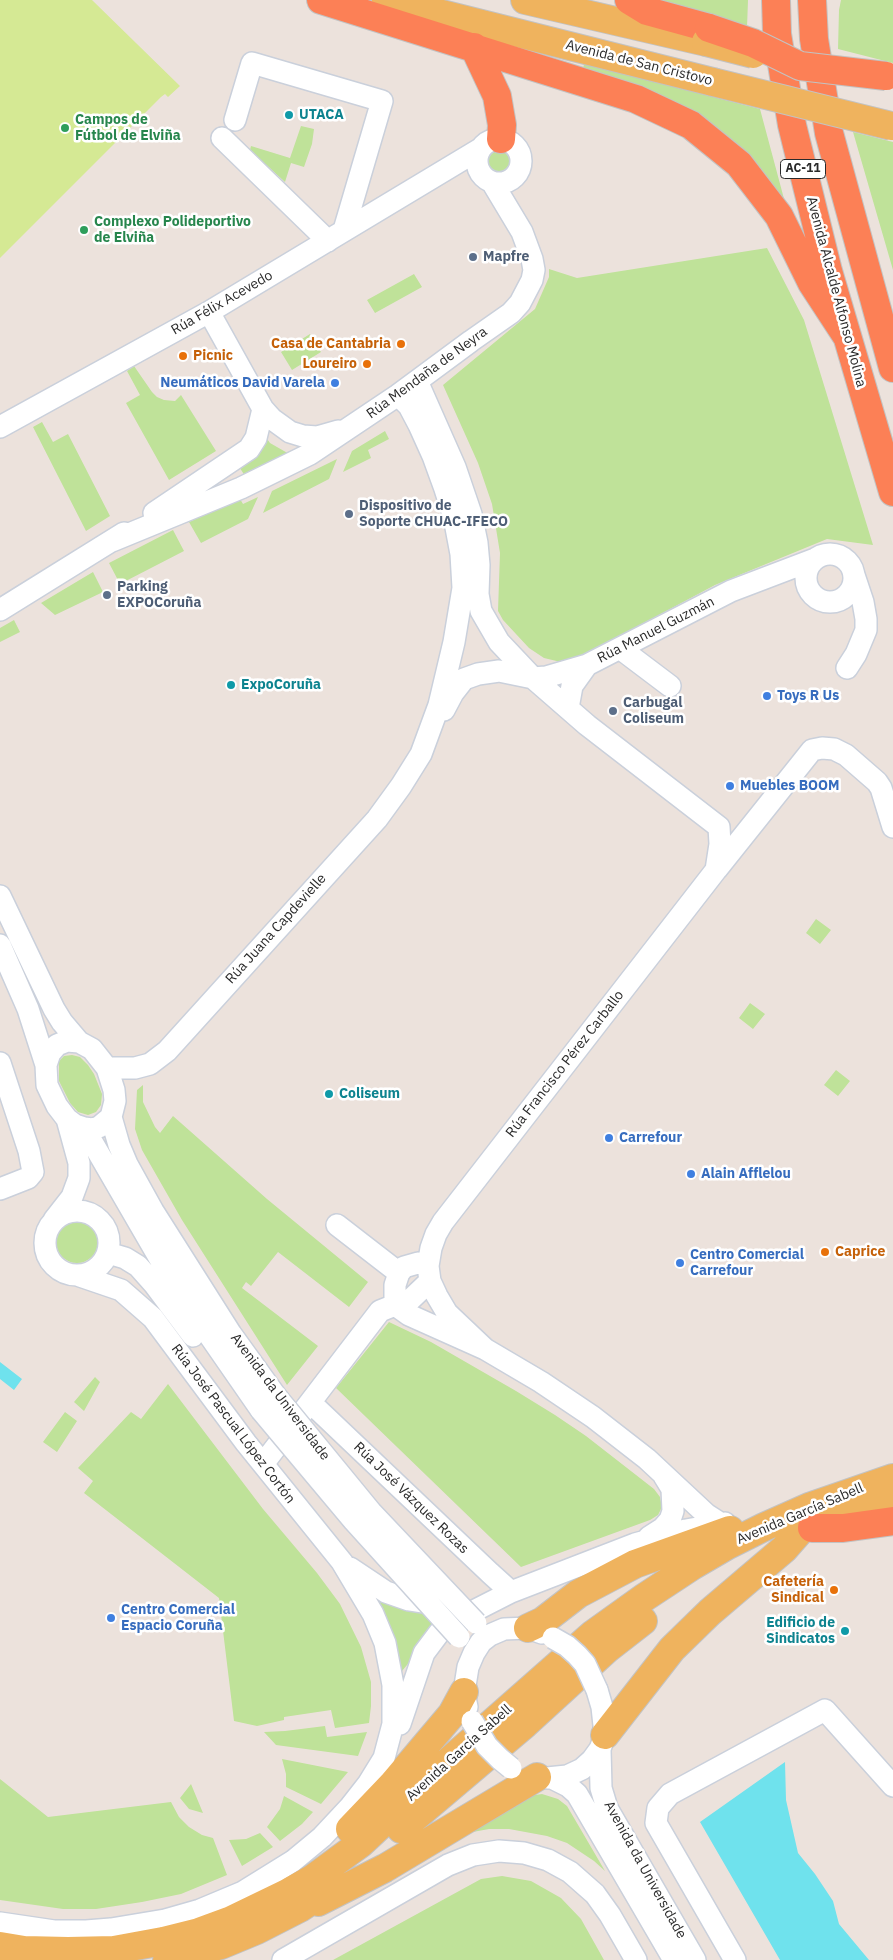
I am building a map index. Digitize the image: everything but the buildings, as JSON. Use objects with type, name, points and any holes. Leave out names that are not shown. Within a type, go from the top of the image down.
[{"type":"highway","points":[[321,0],[636,99],[690,125],[739,164],[779,216],[812,283],[846,335]]},
{"type":"highway","points":[[629,0],[647,11],[707,35],[753,44],[800,66],[889,82]]},
{"type":"highway","points":[[766,0],[777,34]]},
{"type":"highway","name":"Avenida Alcalde Alfonso Molina","points":[[776,0],[777,34],[792,125],[828,271],[893,492]]},
{"type":"highway","name":"AC-11","points":[[812,0],[814,39],[829,133],[893,368]]},
{"type":"highway","points":[[829,0],[829,46],[857,189],[879,322]]},
{"type":"highway","points":[[474,47],[496,96],[502,125],[491,144]]},
{"type":"highway","points":[[806,1523],[843,1528],[893,1521]]},
{"type":"main road","name":"Avenida de San Cristovo","points":[[386,0],[892,126]]},
{"type":"main road","points":[[525,0],[707,35]]},
{"type":"main road","name":"Avenida García Sabell","points":[[167,1960],[221,1944],[274,1923],[337,1884],[525,1724],[606,1649],[633,1628],[717,1573],[806,1523],[893,1478]]},
{"type":"main road","name":"Avenida García Sabell","points":[[0,1946],[24,1950],[114,1950],[200,1932],[229,1921],[312,1879],[360,1844],[449,1761],[592,1635],[644,1597],[714,1553],[764,1527],[806,1523],[893,1499]]},
{"type":"main road","points":[[516,1628],[542,1621],[578,1594],[635,1564],[733,1523],[806,1523]]},
{"type":"main road","points":[[602,1742],[672,1649],[710,1612],[784,1549],[806,1523]]},
{"type":"main road","points":[[0,1934],[54,1940],[88,1940],[174,1928],[200,1932],[221,1915],[284,1881],[341,1838],[392,1785],[452,1714],[466,1680]]},
{"type":"main road","points":[[274,1923],[341,1892],[544,1778]]},
{"type":"street","points":[[222,138],[336,235],[382,101],[252,63],[235,120]]},
{"type":"street","points":[[507,140],[516,148],[520,160],[517,172],[493,178],[477,160],[491,144],[507,140]]},
{"type":"street","name":"Rúa Félix Acevedo","points":[[0,427],[209,312],[491,144]]},
{"type":"street","name":"Rúa Félix Acevedo","points":[[441,173],[458,170],[493,178]]},
{"type":"street","name":"Rúa Mendaña de Neyra","points":[[112,541],[241,488],[310,454],[398,395],[511,313],[520,303],[532,280],[534,270],[528,246],[505,207],[493,178]]},
{"type":"street","points":[[209,312],[263,409],[268,426],[279,440],[310,454]]},
{"type":"street","points":[[417,381],[455,466],[471,514],[477,542],[479,565],[478,594],[481,611],[499,642],[574,717],[719,827],[753,822]]},
{"type":"street","name":"Rúa Juana Capdevielle","points":[[398,395],[409,406],[433,456],[454,517],[461,554],[463,588],[454,642],[439,705],[421,754]]},
{"type":"street","points":[[263,409],[281,426],[303,436],[317,437],[352,426]]},
{"type":"street","name":"Rúa Mendaña de Neyra","points":[[0,610],[112,541],[249,449],[256,438],[263,409]]},
{"type":"street","name":"Rúa Manuel Guzmán","points":[[574,717],[572,686],[588,665],[731,592],[829,554],[848,562],[864,602],[866,619],[863,639],[847,668]]},
{"type":"street","points":[[808,589],[806,576],[810,564],[815,559]]},
{"type":"street","points":[[770,576],[792,580],[808,589],[819,600],[834,602],[840,600],[851,590],[854,575]]},
{"type":"street","points":[[840,600],[857,616],[863,639]]},
{"type":"street","points":[[621,648],[670,686]]},
{"type":"street","name":"Rúa Juana Capdevielle","points":[[107,1068],[135,1068],[150,1064],[167,1051],[376,819],[401,786],[421,754],[453,693],[464,679],[478,674],[499,671],[533,678],[546,677],[588,665]]},
{"type":"street","name":"Rúa Francisco Pérez Carballo","points":[[429,1273],[430,1248],[443,1222],[753,822],[812,750],[822,748],[834,749],[846,755],[877,782],[881,788],[893,827]]},
{"type":"street","name":"Rúa Francisco Pérez Carballo","points":[[716,870],[720,844],[719,827]]},
{"type":"street","points":[[0,896],[62,1022],[79,1042],[92,1049],[107,1068],[114,1090],[114,1101],[111,1117],[99,1127],[76,1123],[57,1106],[49,1090],[46,1065],[28,1009],[0,945]]},
{"type":"street","points":[[46,1065],[50,1053],[57,1045],[67,1041],[79,1042]]},
{"type":"street","points":[[0,1063],[29,1151],[33,1172],[28,1178],[0,1189]]},
{"type":"street","name":"Avenida da Universidade","points":[[111,1117],[119,1146],[127,1164],[153,1211],[231,1334],[275,1395],[371,1512],[476,1623],[491,1628],[516,1628]]},
{"type":"street","name":"Rúa José Pascual López Cortón","points":[[76,1123],[79,1178],[72,1197],[48,1229],[45,1239],[45,1250],[57,1268],[66,1273],[120,1290],[153,1318],[263,1464],[342,1562],[373,1614],[385,1643],[391,1665],[394,1698],[392,1724],[384,1758]]},
{"type":"street","name":"Avenida da Universidade","points":[[76,1123],[164,1266],[261,1410],[348,1514],[459,1636],[465,1649],[466,1680]]},
{"type":"street","name":"Rúa José Pascual López Cortón","points":[[54,1220],[73,1210],[84,1211],[94,1215],[102,1222],[108,1232],[109,1243],[105,1258],[120,1290]]},
{"type":"street","points":[[338,1225],[398,1273]]},
{"type":"street","points":[[77,1275],[87,1274],[96,1269],[105,1258]]},
{"type":"street","name":"Avenida da Universidade","points":[[105,1258],[125,1258],[138,1266],[192,1334],[241,1382]]},
{"type":"street","points":[[485,1350],[447,1313],[436,1296],[429,1273],[410,1264],[398,1273],[394,1295],[395,1305],[409,1315],[485,1350],[541,1382],[593,1417],[660,1469],[706,1514],[733,1523]]},
{"type":"street","points":[[263,1464],[312,1403],[380,1312],[409,1301],[429,1273]]},
{"type":"street","name":"Rúa José Vázquez Rozas","points":[[312,1403],[511,1592]]},
{"type":"street","name":"Rúa José Pascual López Cortón","points":[[342,1562],[386,1592],[424,1603],[451,1605],[476,1602],[511,1592],[635,1544],[663,1528],[670,1520],[674,1511],[672,1489],[660,1469]]},
{"type":"street","name":"Rúa José Pascual López Cortón","points":[[635,1544],[686,1530],[733,1523]]},
{"type":"street","name":"Rúa José Pascual López Cortón","points":[[0,1923],[17,1927],[86,1931],[165,1920],[200,1910],[243,1892],[293,1861],[322,1837],[368,1784],[399,1729],[419,1666],[430,1642],[439,1633],[458,1620],[511,1592]]},
{"type":"street","points":[[516,1628],[553,1638],[567,1646],[585,1664],[597,1690],[602,1707],[602,1742],[592,1760],[582,1769],[567,1776],[544,1778],[511,1768],[487,1746],[467,1709],[466,1680],[474,1653],[481,1642],[490,1635],[516,1628]]},
{"type":"street","points":[[735,1960],[656,1823],[658,1808],[670,1794],[825,1710],[893,1786]]},
{"type":"street","name":"Avenida da Universidade","points":[[602,1742],[601,1788],[607,1808],[674,1960]]},
{"type":"street","name":"Avenida da Universidade","points":[[544,1778],[568,1786],[577,1794],[646,1894],[695,1960]]},
{"type":"street","points":[[283,1960],[448,1865],[473,1855],[499,1852],[524,1853],[548,1860],[570,1872],[595,1894],[610,1915],[636,1960]]},
{"type":"street","points":[[610,1915],[685,1873]]},
{"type":"green space","name":"Campos de Fútbol de Elviña","points":[[0,0],[92,0],[180,86],[168,97],[165,94],[161,97],[0,258]]},
{"type":"green space","points":[[645,0],[748,0],[747,28]]},
{"type":"green space","points":[[841,0],[893,0],[893,63],[838,49]]},
{"type":"green space","points":[[584,64],[760,109],[787,210],[745,158],[583,69]]},
{"type":"green space","points":[[301,126],[314,129],[312,144],[304,167],[291,163],[285,182],[250,150],[251,146],[290,158]]},
{"type":"green space","points":[[853,132],[893,142],[893,270]]},
{"type":"green space","points":[[499,148],[508,152],[512,161],[508,170],[499,174],[490,170],[486,161],[490,152]]},
{"type":"green space","points":[[767,248],[804,320],[873,545],[827,539],[715,585],[565,663],[544,658],[529,648],[503,620],[498,611],[500,553],[492,504],[478,463],[443,385],[535,309],[549,277],[549,269],[577,278]]},
{"type":"green space","points":[[414,274],[422,287],[375,313],[367,300]]},
{"type":"green space","points":[[310,334],[321,352],[292,370],[281,352]]},
{"type":"green space","points":[[134,366],[157,397],[175,401],[181,395],[216,451],[169,480],[126,403],[140,395],[127,371]]},
{"type":"green space","points":[[42,422],[53,442],[68,434],[110,516],[86,531],[33,427]]},
{"type":"green space","points":[[385,431],[389,439],[368,450],[371,458],[343,472],[352,451]]},
{"type":"green space","points":[[265,436],[270,443],[291,455],[245,476],[238,465]]},
{"type":"green space","points":[[337,459],[329,479],[263,513],[272,491]]},
{"type":"green space","points":[[258,497],[248,519],[201,543],[189,522],[240,499],[243,504]]},
{"type":"green space","points":[[173,530],[184,551],[120,584],[109,563]]},
{"type":"green space","points":[[93,572],[103,592],[55,615],[41,603]]},
{"type":"green space","points":[[14,620],[20,632],[0,642],[0,628]]},
{"type":"green space","points":[[816,919],[831,930],[820,944],[806,933]]},
{"type":"green space","points":[[750,1003],[765,1014],[753,1029],[739,1018]]},
{"type":"green space","points":[[64,1056],[80,1057],[88,1065],[102,1094],[101,1105],[96,1112],[88,1115],[78,1112],[70,1103],[59,1081],[59,1061]]},
{"type":"green space","points":[[836,1070],[850,1081],[838,1096],[824,1085]]},
{"type":"green space","points":[[143,1085],[143,1102],[160,1133],[173,1116],[267,1199],[368,1282],[349,1307],[278,1252],[251,1286],[246,1282],[242,1288],[318,1346],[287,1385],[182,1220],[142,1150],[135,1129],[137,1090]]},
{"type":"green space","points":[[81,1221],[89,1224],[95,1230],[98,1242],[95,1254],[89,1260],[73,1263],[65,1260],[59,1254],[56,1238],[59,1230],[65,1224]]},
{"type":"green space","points":[[389,1322],[431,1342],[516,1391],[586,1436],[654,1489],[660,1497],[662,1507],[658,1515],[650,1520],[521,1567],[336,1388]]},
{"type":"green space","points":[[95,1377],[100,1382],[84,1411],[74,1402]]},
{"type":"green space","points":[[168,1384],[263,1509],[317,1573],[340,1604],[361,1647],[371,1682],[369,1723],[335,1728],[331,1710],[284,1717],[284,1720],[257,1726],[234,1721],[219,1598],[84,1493],[93,1481],[78,1468],[131,1412],[141,1419]]},
{"type":"green space","points":[[65,1412],[77,1421],[57,1452],[43,1442]]},
{"type":"green space","points":[[368,1589],[451,1612],[402,1671],[400,1669]]},
{"type":"green space","points":[[325,1726],[327,1737],[367,1732],[358,1756],[276,1745],[264,1732],[285,1731]]},
{"type":"green space","points":[[282,1759],[348,1772],[321,1804],[286,1787],[286,1774]]},
{"type":"green space","points":[[0,1779],[48,1817],[171,1802],[179,1817],[189,1827],[202,1835],[213,1838],[227,1875],[181,1894],[96,1909],[63,1909],[0,1900]]},
{"type":"green space","points":[[191,1784],[203,1813],[189,1809],[180,1798]]},
{"type":"green space","points":[[542,1794],[558,1799],[567,1806],[605,1871],[594,1861],[567,1843],[547,1836],[509,1829],[489,1829],[462,1834],[528,1796]]},
{"type":"green space","points":[[284,1796],[313,1812],[302,1824],[280,1841],[267,1827],[280,1809]]},
{"type":"green space","points":[[260,1833],[273,1847],[242,1866],[229,1840],[246,1839]]},
{"type":"green space","points":[[502,1876],[531,1881],[561,1898],[581,1919],[604,1960],[333,1960],[481,1879]]},
{"type":"water","points":[[0,1362],[22,1379],[14,1390],[0,1379]]},
{"type":"water","points":[[785,1762],[786,1800],[798,1853],[833,1901],[839,1924],[869,1960],[780,1960],[700,1822]]},
{"type":"place","name":"UTACA","points":[[289,115]]},
{"type":"place","name":"Campos de Fútbol de Elviña","points":[[65,128]]},
{"type":"place","name":"Complexo Polideportivo de Elviña","points":[[84,230]]},
{"type":"place","name":"Mapfre","points":[[473,257]]},
{"type":"place","name":"Casa de Cantabria","points":[[401,344]]},
{"type":"place","name":"Picnic","points":[[183,356]]},
{"type":"place","name":"Loureiro","points":[[367,364]]},
{"type":"place","name":"Neumáticos David Varela","points":[[335,383]]},
{"type":"place","name":"Dispositivo de Soporte CHUAC-IFECO","points":[[349,514]]},
{"type":"place","name":"Parking EXPOCoruña","points":[[107,595]]},
{"type":"place","name":"ExpoCoruña","points":[[231,685]]},
{"type":"place","name":"Toys R Us","points":[[767,696]]},
{"type":"place","name":"Carbugal Coliseum","points":[[613,711]]},
{"type":"place","name":"Muebles BOOM","points":[[730,786]]},
{"type":"place","name":"Coliseum","points":[[329,1094]]},
{"type":"place","name":"Carrefour","points":[[609,1138]]},
{"type":"place","name":"Alain Afflelou","points":[[691,1174]]},
{"type":"place","name":"Caprice","points":[[825,1252]]},
{"type":"place","name":"Centro Comercial Carrefour","points":[[680,1263]]},
{"type":"place","name":"Cafetería Sindical","points":[[834,1590]]},
{"type":"place","name":"Centro Comercial Espacio Coruña","points":[[111,1618]]},
{"type":"place","name":"Edificio de Sindicatos","points":[[845,1631]]}]
